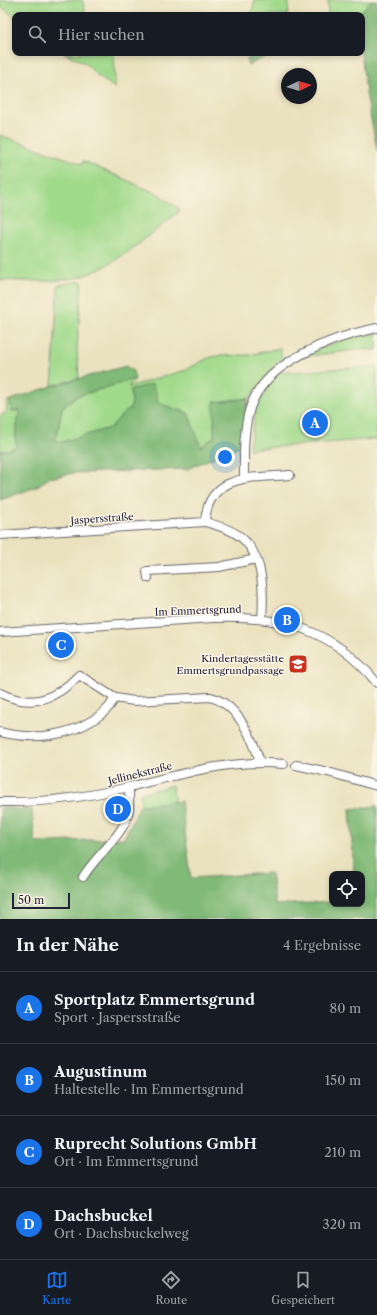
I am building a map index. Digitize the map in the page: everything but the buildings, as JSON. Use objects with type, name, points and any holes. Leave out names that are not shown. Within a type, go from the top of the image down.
[{"type":"street","points":[[244,478],[244,450],[247,423],[250,408],[262,386],[288,362],[298,356],[323,344],[377,328]]},
{"type":"street","points":[[205,522],[208,504],[218,490],[225,484],[244,478],[290,475]]},
{"type":"street","name":"Jaspersstraße","points":[[0,535],[205,522],[228,530],[244,539],[250,546],[256,559],[261,577],[263,592],[262,618]]},
{"type":"street","points":[[148,578],[147,571],[211,568],[256,559]]},
{"type":"street","name":"Im Emmertsgrund","points":[[0,632],[213,618],[262,618],[290,624],[326,639],[353,658],[377,683]]},
{"type":"street","points":[[0,693],[16,699],[28,701],[43,699],[58,693],[67,687],[79,675],[115,698],[134,701],[199,696],[215,698],[232,710],[245,728],[252,738],[260,762]]},
{"type":"street","points":[[0,732],[24,736],[42,736],[73,729],[86,724],[106,711],[115,698]]},
{"type":"street","name":"Jellinekstraße","points":[[0,802],[76,797],[129,787],[200,769],[226,765],[260,762],[284,764]]},
{"type":"street","points":[[296,766],[328,772],[377,786]]},
{"type":"street","points":[[83,877],[121,829],[129,806],[129,787]]},
{"type":"green space","points":[[0,0],[82,0],[85,12],[12,12],[12,15],[0,7]]},
{"type":"green space","points":[[255,0],[289,0],[288,12],[252,12]]},
{"type":"green space","points":[[328,0],[372,0],[360,12],[328,12]]},
{"type":"green space","points":[[372,0],[377,0],[377,150],[366,93],[361,56],[365,56],[365,12],[360,12]]},
{"type":"green space","points":[[70,56],[114,56],[115,88],[98,76],[85,63]]},
{"type":"green space","points":[[252,56],[268,56],[248,65],[247,59]]},
{"type":"green space","points":[[0,135],[82,164],[83,161],[158,194],[178,208],[179,212],[131,249],[92,273],[79,277],[59,280],[0,280]]},
{"type":"green space","points":[[82,281],[77,349],[79,378],[52,386],[58,285]]},
{"type":"green space","points":[[377,333],[377,350],[359,350],[303,356],[342,340]]},
{"type":"green space","points":[[280,348],[282,357],[249,398],[215,402],[214,437],[201,447],[188,413],[157,403],[157,395],[130,392],[132,401],[131,407],[110,428],[62,442],[54,440],[58,430],[62,408],[77,396],[135,379],[128,387],[186,370],[208,358],[217,356],[249,355]]},
{"type":"green space","points":[[126,366],[133,371],[135,379],[77,396],[62,407],[58,430],[54,440],[62,442],[110,428],[131,407],[132,401],[130,390],[152,384],[157,395],[158,403],[188,413],[201,447],[214,437],[214,402],[248,399],[240,446],[187,469],[74,473],[49,478],[36,487],[0,500],[0,451],[17,447],[15,437],[17,418],[20,413],[19,410],[11,412],[10,400],[52,386]]},
{"type":"green space","points":[[377,366],[377,439],[249,449],[256,407],[277,373]]},
{"type":"green space","points":[[10,400],[11,412],[19,410],[20,413],[17,418],[15,437],[17,447],[0,451],[0,415],[7,411],[6,402]]},
{"type":"green space","points":[[172,785],[178,825],[143,824],[140,794]]},
{"type":"green space","points":[[181,801],[191,878],[271,873],[275,905],[329,902],[329,907],[365,907],[365,871],[354,871],[350,809],[377,806],[377,919],[0,919],[0,807],[32,810],[35,843],[124,838],[140,805]]},
{"type":"place","name":"Sportplatz Emmertsgrund","points":[[315,423]]},
{"type":"place","name":"Augustinum","points":[[287,620]]},
{"type":"place","name":"Ruprecht Solutions GmbH","points":[[61,645]]},
{"type":"place","name":"Kindertagesstätte Emmertsgrundpassage","points":[[298,664]]},
{"type":"place","name":"Dachsbuckel","points":[[118,809]]}]
